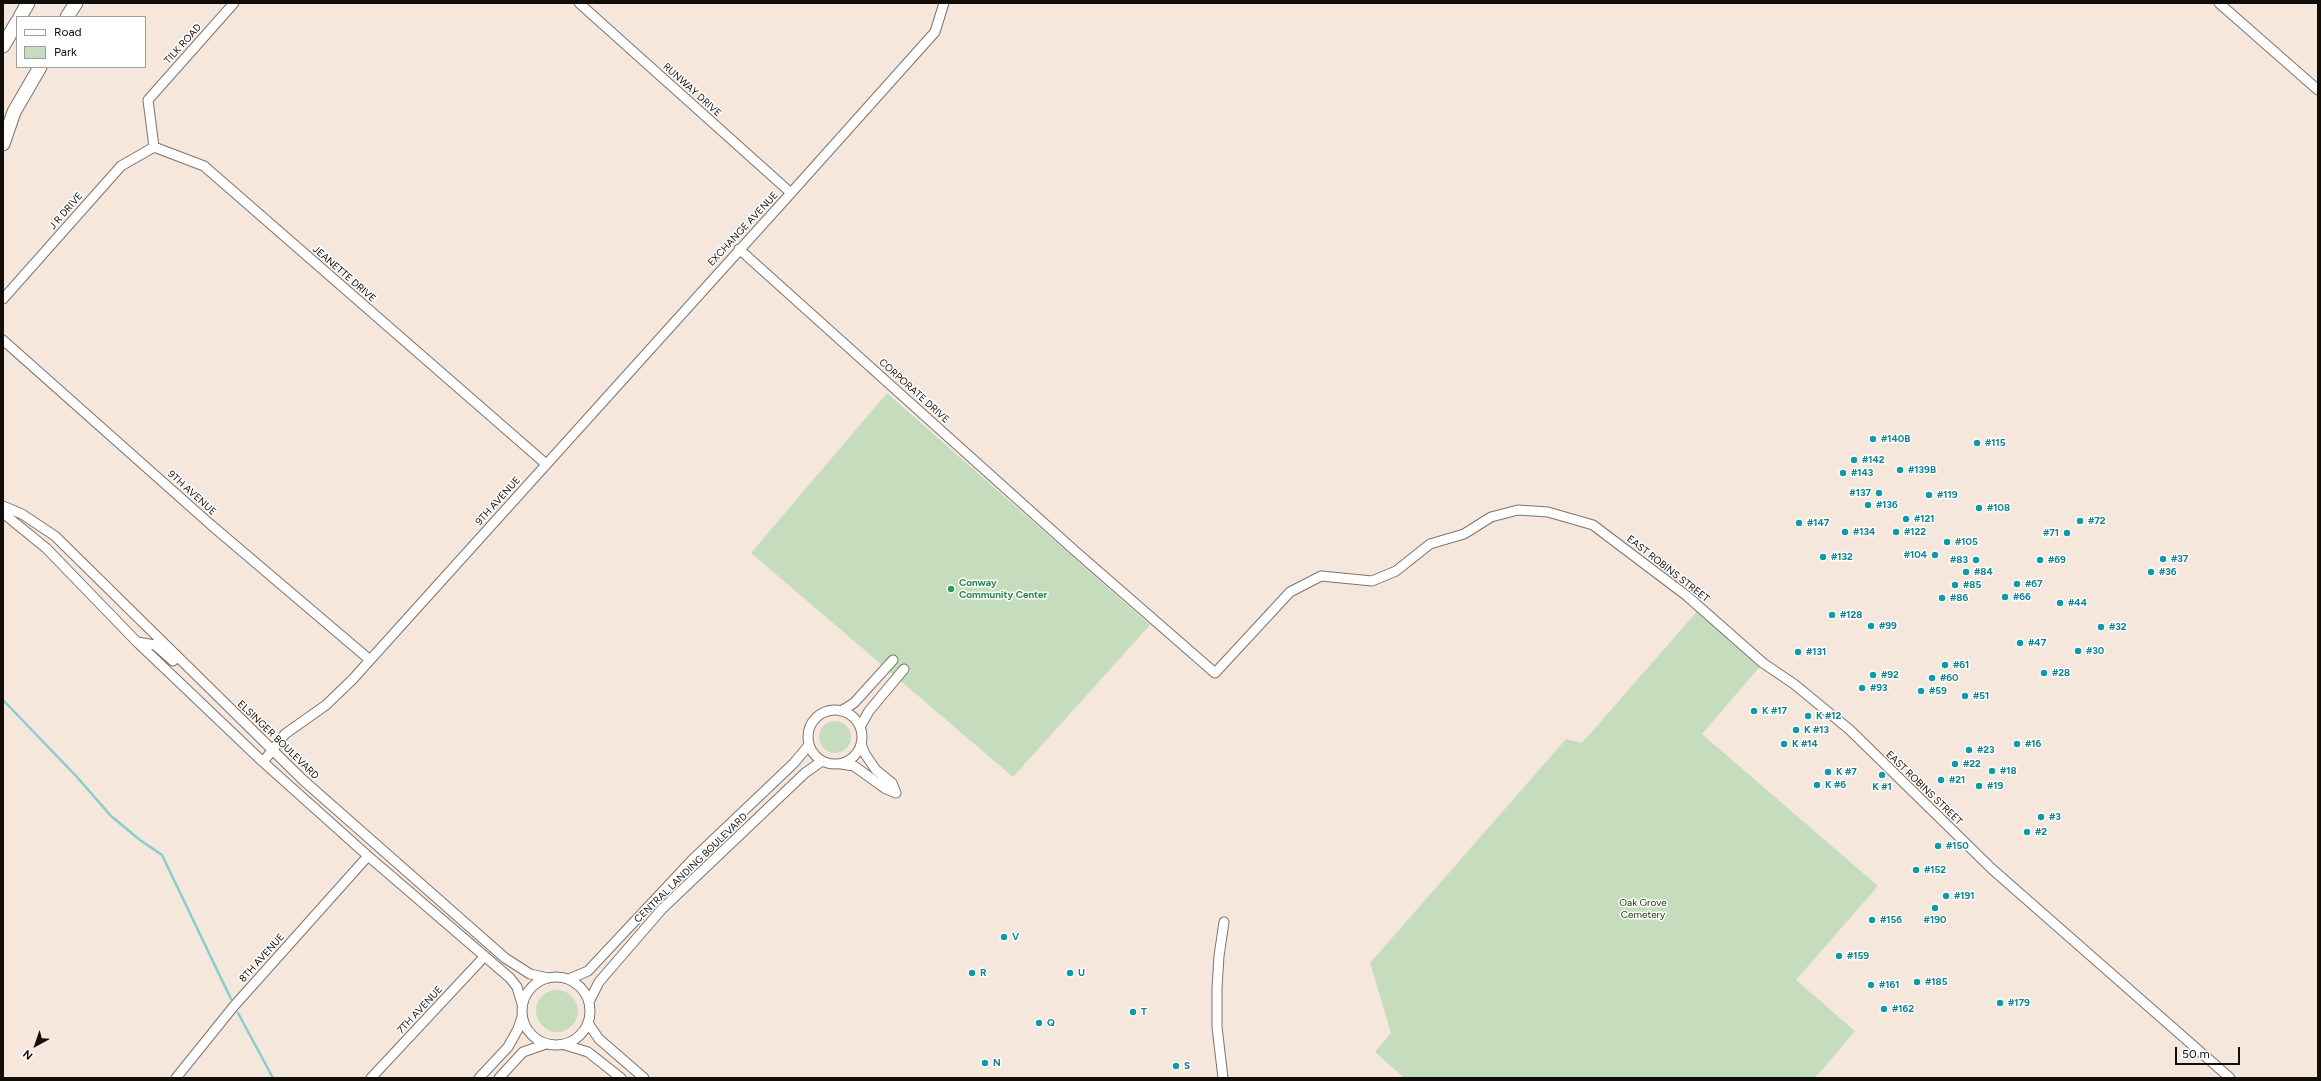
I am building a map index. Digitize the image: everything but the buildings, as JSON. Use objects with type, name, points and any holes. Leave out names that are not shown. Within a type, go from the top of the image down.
[{"type":"highway","points":[[21,16],[28,3]]},
{"type":"highway","points":[[68,16],[76,3]]},
{"type":"highway","points":[[3,46],[16,24]]},
{"type":"highway","points":[[3,144],[14,112],[39,68]]},
{"type":"street","name":"TILK ROAD","points":[[154,147],[148,100],[234,3]]},
{"type":"street","name":"RUNWAY DRIVE","points":[[579,3],[791,193]]},
{"type":"street","name":"EXCHANGE AVENUE","points":[[546,464],[935,32],[944,3]]},
{"type":"street","points":[[2219,3],[2318,90]]},
{"type":"street","name":"J R DRIVE","points":[[3,299],[121,166],[154,147]]},
{"type":"street","name":"JEANETTE DRIVE","points":[[154,147],[204,166],[546,464]]},
{"type":"street","name":"CORPORATE DRIVE","points":[[739,249],[1074,550],[1215,673],[1290,592],[1321,576],[1372,581],[1396,571],[1430,544],[1464,534],[1491,518],[1518,510],[1548,512],[1593,525]]},
{"type":"street","name":"9TH AVENUE","points":[[3,340],[205,520],[370,660]]},
{"type":"street","name":"9TH AVENUE","points":[[263,762],[272,749],[290,729],[326,705],[370,660],[546,464]]},
{"type":"street","name":"ELSINGER BOULEVARD","points":[[3,506],[22,514],[55,536],[303,780],[505,958],[530,974],[548,978]]},
{"type":"street","points":[[3,513],[46,548],[137,642],[263,762],[368,856],[515,983],[522,1004],[522,1017],[518,1029],[508,1047],[480,1078]]},
{"type":"street","name":"EAST ROBINS STREET","points":[[1593,525],[1687,596],[1763,663],[1794,684],[1850,730],[1992,869],[2230,1078]]},
{"type":"street","points":[[137,642],[155,645],[190,678],[207,687]]},
{"type":"street","points":[[841,711],[856,720],[860,727],[861,744],[864,754],[876,770],[892,783],[896,793],[886,789],[854,766],[822,761],[815,755],[809,745],[808,731],[817,717],[824,712],[841,711],[854,703],[894,660]]},
{"type":"street","points":[[860,727],[869,711],[904,669]]},
{"type":"street","points":[[837,764],[852,758],[861,744]]},
{"type":"street","name":"CENTRAL LANDING BOULEVARD","points":[[569,979],[588,971],[692,860],[794,763],[809,745]]},
{"type":"street","name":"CENTRAL LANDING BOULEVARD","points":[[589,1002],[599,982],[662,909],[805,773],[822,761]]},
{"type":"street","name":"8TH AVENUE","points":[[176,1078],[234,1006],[368,856]]},
{"type":"street","points":[[1223,1078],[1217,1027],[1217,988],[1219,956],[1224,922]]},
{"type":"street","name":"7TH AVENUE","points":[[372,1078],[484,957]]},
{"type":"street","points":[[522,1004],[531,987],[548,978],[559,977],[569,979],[585,993],[589,1002],[588,1023],[583,1033],[574,1041],[564,1045]]},
{"type":"street","points":[[522,1017],[528,1031],[539,1041],[546,1044],[564,1045],[588,1052],[621,1078]]},
{"type":"street","points":[[588,1023],[599,1039],[644,1078]]},
{"type":"street","points":[[498,1078],[523,1052],[546,1044]]},
{"type":"green space","name":"Conway Community Center","points":[[887,393],[1150,625],[1013,777],[751,553]]},
{"type":"green space","name":"Oak Grove Cemetery","points":[[1700,608],[1763,663],[1702,734],[1878,886],[1796,980],[1855,1031],[1815,1078],[1404,1078],[1375,1052],[1391,1033],[1370,963],[1566,739],[1582,743]]},
{"type":"green space","points":[[835,721],[841,722],[848,728],[851,737],[850,743],[844,750],[835,753],[829,752],[822,746],[819,737],[820,731],[826,724]]},
{"type":"green space","points":[[553,990],[561,990],[572,996],[578,1007],[578,1015],[572,1026],[561,1032],[553,1032],[542,1026],[536,1015],[536,1007],[542,996]]},
{"type":"waterway","points":[[3,700],[77,777],[111,816],[140,840],[162,855],[231,999]]},
{"type":"waterway","points":[[238,1013],[273,1078]]},
{"type":"place","name":"#140B","points":[[1873,439]]},
{"type":"place","name":"#115","points":[[1977,443]]},
{"type":"place","name":"#142","points":[[1854,460]]},
{"type":"place","name":"#139B","points":[[1900,470]]},
{"type":"place","name":"#143","points":[[1843,473]]},
{"type":"place","name":"#137","points":[[1879,493]]},
{"type":"place","name":"#119","points":[[1929,495]]},
{"type":"place","name":"#136","points":[[1868,505]]},
{"type":"place","name":"#108","points":[[1979,508]]},
{"type":"place","name":"#121","points":[[1906,519]]},
{"type":"place","name":"#72","points":[[2080,521]]},
{"type":"place","name":"#147","points":[[1799,523]]},
{"type":"place","name":"#134","points":[[1845,532]]},
{"type":"place","name":"#122","points":[[1896,532]]},
{"type":"place","name":"#71","points":[[2067,533]]},
{"type":"place","name":"#105","points":[[1947,542]]},
{"type":"place","name":"#104","points":[[1935,555]]},
{"type":"place","name":"#132","points":[[1823,557]]},
{"type":"place","name":"#37","points":[[2163,559]]},
{"type":"place","name":"#83","points":[[1976,560]]},
{"type":"place","name":"#69","points":[[2040,560]]},
{"type":"place","name":"#84","points":[[1966,572]]},
{"type":"place","name":"#36","points":[[2151,572]]},
{"type":"place","name":"#67","points":[[2017,584]]},
{"type":"place","name":"#85","points":[[1955,585]]},
{"type":"place","name":"Conway Community Center","points":[[951,589]]},
{"type":"place","name":"#66","points":[[2005,597]]},
{"type":"place","name":"#86","points":[[1942,598]]},
{"type":"place","name":"#44","points":[[2060,603]]},
{"type":"place","name":"#128","points":[[1832,615]]},
{"type":"place","name":"#99","points":[[1871,626]]},
{"type":"place","name":"#32","points":[[2101,627]]},
{"type":"place","name":"#47","points":[[2020,643]]},
{"type":"place","name":"#30","points":[[2078,651]]},
{"type":"place","name":"#131","points":[[1798,652]]},
{"type":"place","name":"#61","points":[[1945,665]]},
{"type":"place","name":"#28","points":[[2044,673]]},
{"type":"place","name":"#92","points":[[1873,675]]},
{"type":"place","name":"#60","points":[[1932,678]]},
{"type":"place","name":"#93","points":[[1862,688]]},
{"type":"place","name":"#59","points":[[1921,691]]},
{"type":"place","name":"#51","points":[[1965,696]]},
{"type":"place","name":"K #17","points":[[1754,711]]},
{"type":"place","name":"K #12","points":[[1808,716]]},
{"type":"place","name":"K #13","points":[[1796,730]]},
{"type":"place","name":"K #14","points":[[1784,744]]},
{"type":"place","name":"#16","points":[[2017,744]]},
{"type":"place","name":"#23","points":[[1969,750]]},
{"type":"place","name":"#22","points":[[1955,764]]},
{"type":"place","name":"#18","points":[[1992,771]]},
{"type":"place","name":"K #7","points":[[1828,772]]},
{"type":"place","name":"K #1","points":[[1882,775]]},
{"type":"place","name":"#21","points":[[1941,780]]},
{"type":"place","name":"K #6","points":[[1817,785]]},
{"type":"place","name":"#19","points":[[1979,786]]},
{"type":"place","name":"#3","points":[[2041,817]]},
{"type":"place","name":"#2","points":[[2027,832]]},
{"type":"place","name":"#150","points":[[1938,846]]},
{"type":"place","name":"#152","points":[[1916,870]]},
{"type":"place","name":"#191","points":[[1946,896]]},
{"type":"place","name":"#190","points":[[1935,908]]},
{"type":"place","name":"#156","points":[[1872,920]]},
{"type":"place","name":"V","points":[[1004,937]]},
{"type":"place","name":"#159","points":[[1839,956]]},
{"type":"place","name":"R","points":[[972,973]]},
{"type":"place","name":"U","points":[[1070,973]]},
{"type":"place","name":"#185","points":[[1917,982]]},
{"type":"place","name":"#161","points":[[1871,985]]},
{"type":"place","name":"#179","points":[[2000,1003]]},
{"type":"place","name":"#162","points":[[1884,1009]]},
{"type":"place","name":"T","points":[[1133,1012]]},
{"type":"place","name":"Q","points":[[1039,1023]]},
{"type":"place","name":"N","points":[[985,1063]]},
{"type":"place","name":"S","points":[[1176,1066]]}]
